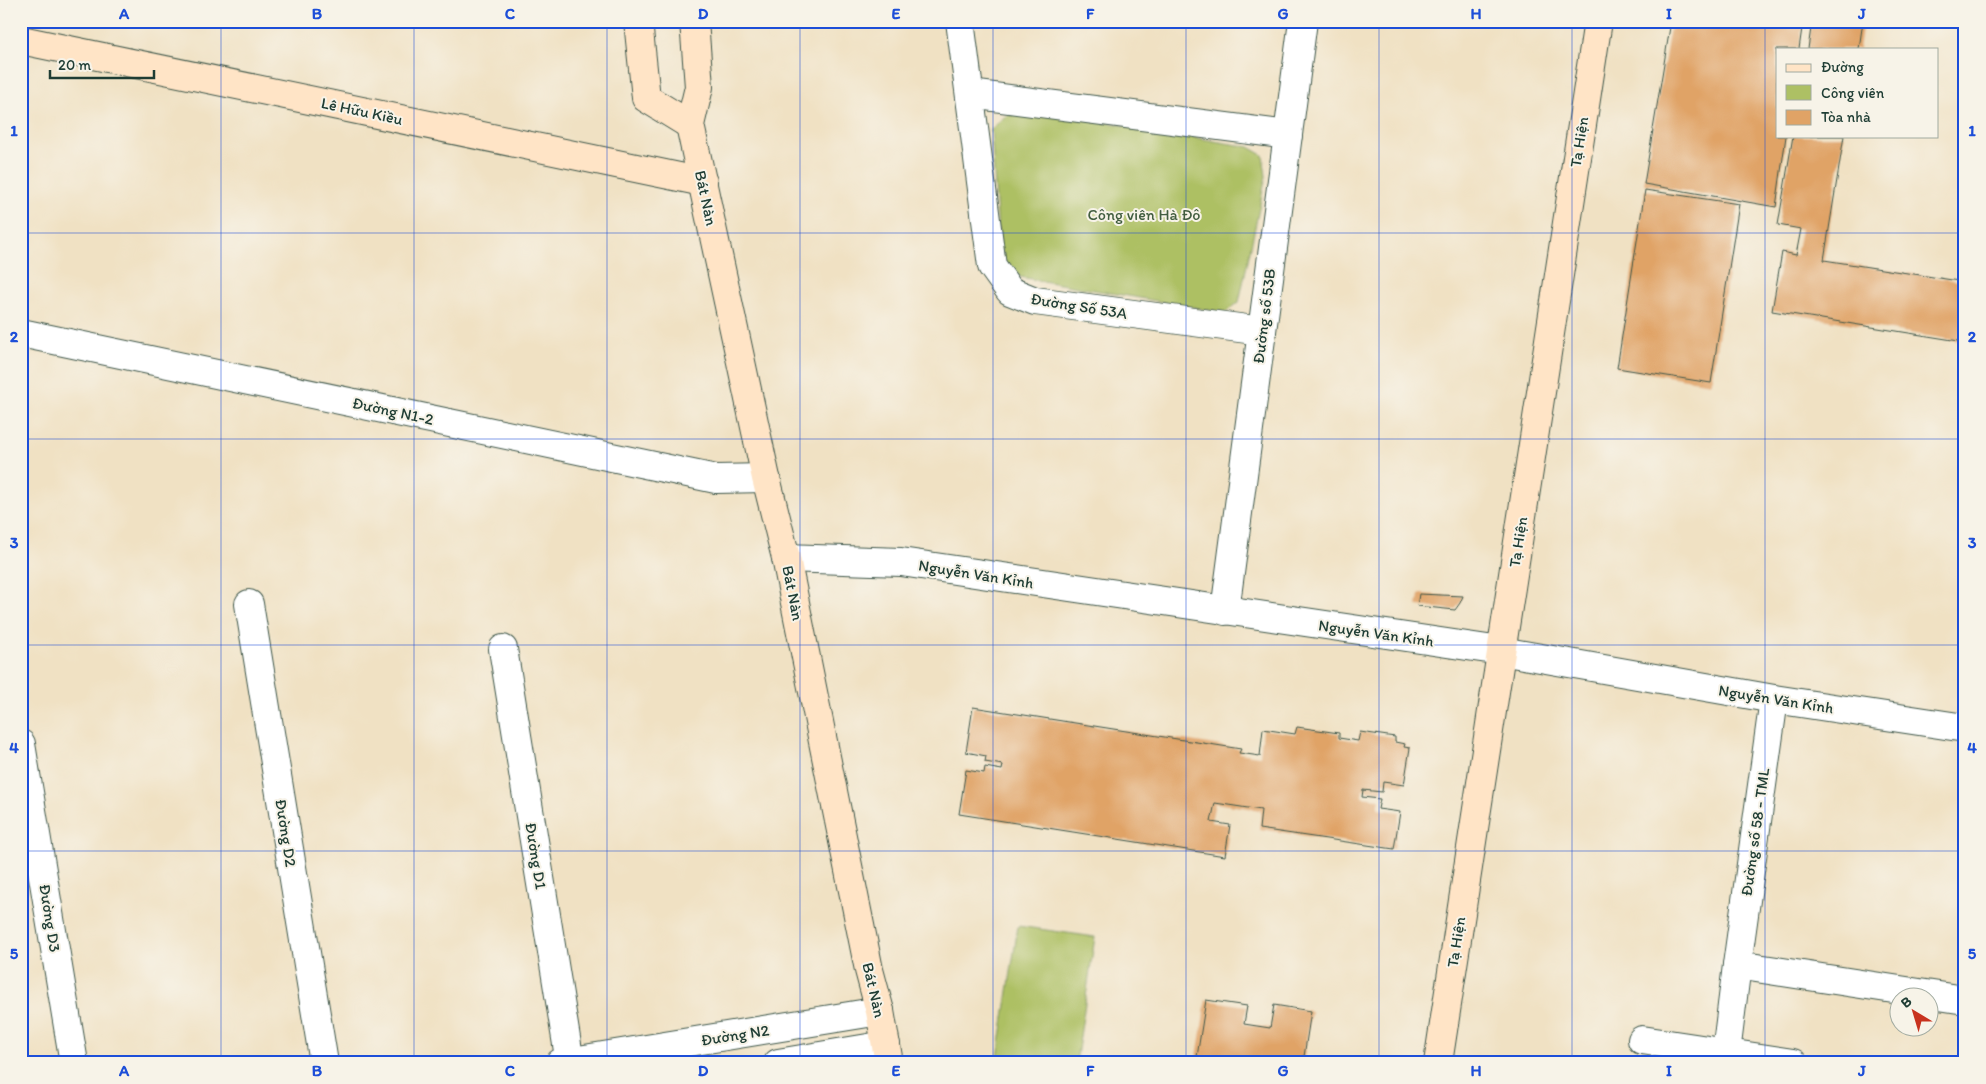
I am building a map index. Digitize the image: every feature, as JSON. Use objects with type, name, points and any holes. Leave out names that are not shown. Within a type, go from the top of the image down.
[{"type":"street","points":[[638,21],[646,98],[690,125]]},
{"type":"street","name":"Bát Nàn","points":[[694,21],[699,87],[690,125],[766,478],[786,558],[869,970],[880,1011],[888,1054]]},
{"type":"street","name":"Đường Số 53A","points":[[960,21],[992,266],[1010,291],[1035,302],[1262,331]]},
{"type":"street","name":"Đường số 53B","points":[[1225,611],[1302,21]]},
{"type":"street","name":"Tạ Hiện","points":[[1438,1063],[1598,21]]},
{"type":"street","name":"Lê Hữu Kiều","points":[[22,43],[703,182]]},
{"type":"street","points":[[970,94],[1288,135]]},
{"type":"street","name":"Đường N1-2","points":[[21,333],[716,480],[766,478]]},
{"type":"street","name":"Nguyễn Văn Kỉnh","points":[[786,558],[901,562],[1501,651],[1774,700],[1965,728]]},
{"type":"street","name":"Đường D2","points":[[249,604],[324,1063]]},
{"type":"street","name":"Đường D1","points":[[502,649],[566,1062]]},
{"type":"street","name":"Đường số 58 - TML","points":[[1726,1053],[1774,700]]},
{"type":"street","name":"Đường D3","points":[[21,744],[74,1063]]},
{"type":"street","points":[[1737,964],[1965,1000]]},
{"type":"street","name":"Đường N2","points":[[566,1062],[880,1011]]},
{"type":"street","points":[[1642,1040],[1793,1063]]},
{"type":"street","points":[[778,1063],[888,1054]]},
{"type":"green space","name":"Công viên Hà Đô","points":[[1035,110],[1249,147],[1263,155],[1266,176],[1239,302],[1225,313],[1020,277],[1006,264],[999,244],[991,130],[1010,114]]},
{"type":"green space","points":[[1018,926],[1095,937],[1076,1063],[997,1063]]},
{"type":"building","points":[[1671,21],[1803,21],[1799,48],[1776,48],[1776,138],[1786,138],[1776,207],[1644,184]]},
{"type":"building","points":[[1812,21],[1863,21],[1859,48],[1808,48]]},
{"type":"building","points":[[1793,138],[1844,138],[1824,260],[1965,282],[1965,342],[1772,311],[1782,252],[1796,255],[1801,229],[1778,225]]},
{"type":"building","points":[[1645,190],[1739,204],[1711,383],[1617,368]]},
{"type":"building","points":[[1419,594],[1463,596],[1455,610],[1417,606]]},
{"type":"building","points":[[973,707],[1241,749],[1239,753],[1260,756],[1263,729],[1295,734],[1297,727],[1339,733],[1339,738],[1358,741],[1360,732],[1395,737],[1395,742],[1405,744],[1404,747],[1410,748],[1404,785],[1383,782],[1382,792],[1363,790],[1362,797],[1380,799],[1378,809],[1400,812],[1394,849],[1259,829],[1261,810],[1215,803],[1211,822],[1230,825],[1225,856],[959,814],[966,770],[984,773],[985,767],[1002,770],[1003,765],[985,762],[986,756],[966,752]]},
{"type":"building","points":[[1206,1000],[1247,1006],[1244,1024],[1270,1028],[1274,1005],[1311,1011],[1303,1063],[1196,1063]]}]
